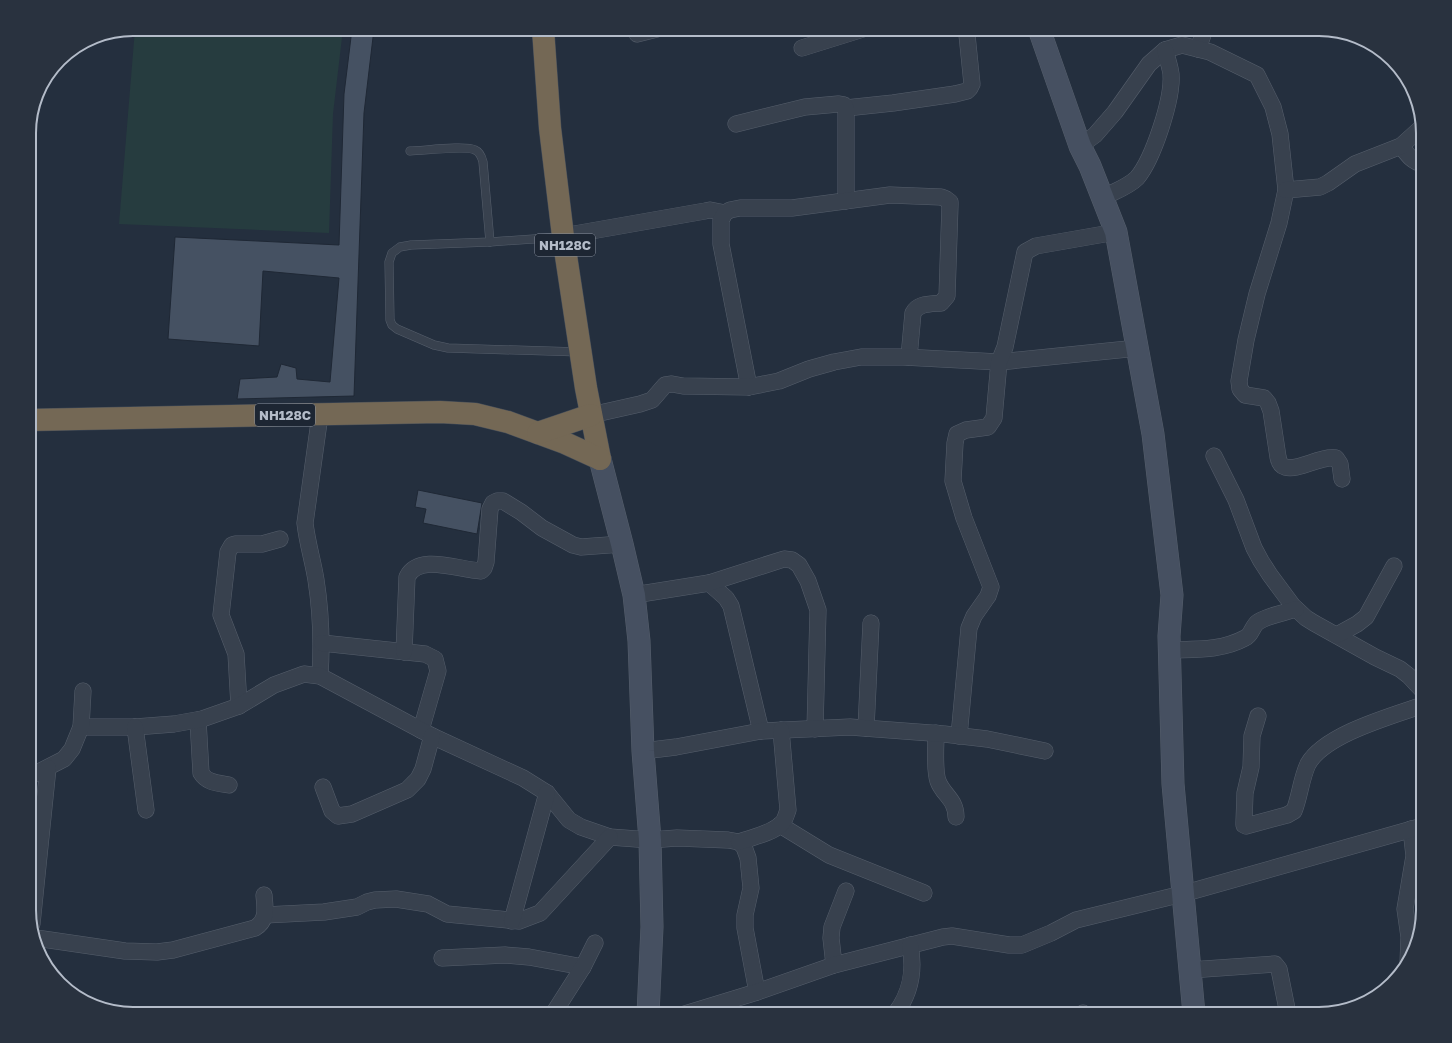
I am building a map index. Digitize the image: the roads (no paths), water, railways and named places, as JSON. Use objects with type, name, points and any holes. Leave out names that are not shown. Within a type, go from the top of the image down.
[{"type":"highway","name":"NH128C","points":[[543,36],[550,128],[563,236],[591,415],[600,459]]},
{"type":"highway","name":"NH128C","points":[[36,420],[440,412],[475,414],[508,422],[565,443],[600,459]]},
{"type":"highway","points":[[538,433],[591,415]]},
{"type":"street","points":[[802,48],[841,36]]},
{"type":"street","points":[[736,124],[805,107],[838,104],[844,105],[846,108],[900,102],[967,91],[972,84],[967,36]]},
{"type":"street","points":[[1041,36],[1080,146],[1116,232],[1153,434],[1172,596],[1169,650],[1173,784],[1193,1007]]},
{"type":"street","points":[[1198,49],[1203,36]]},
{"type":"street","points":[[1080,146],[1095,136],[1115,112],[1149,64],[1165,50],[1182,45],[1210,52],[1257,75],[1273,107],[1280,134],[1286,190],[1279,223],[1257,294],[1246,340],[1240,371],[1240,390],[1245,395],[1264,398],[1268,403],[1271,411],[1280,464],[1284,467],[1293,468],[1328,457],[1336,458],[1340,464],[1342,479]]},
{"type":"street","points":[[1102,198],[1136,179],[1147,164],[1153,150],[1170,95],[1171,73],[1165,50]]},
{"type":"street","points":[[846,108],[846,201]]},
{"type":"street","points":[[1286,190],[1320,187],[1355,164],[1401,146],[1416,132]]},
{"type":"street","points":[[1401,146],[1407,155],[1416,161]]},
{"type":"street","points":[[748,387],[721,244],[721,220],[725,213],[730,210],[740,208],[792,208],[890,195],[946,198],[950,202],[946,296],[941,303],[926,304],[917,307],[912,313],[909,357]]},
{"type":"street","points":[[563,236],[710,210],[725,213]]},
{"type":"street","points":[[959,736],[969,628],[974,616],[988,596],[991,587],[964,518],[953,481],[955,443],[957,434],[966,430],[988,427],[994,418],[999,362],[1006,347],[1025,252],[1036,246],[1116,232]]},
{"type":"street","points":[[591,415],[652,400],[664,385],[748,387],[779,381],[809,369],[834,362],[861,358],[909,357],[999,362],[1138,348]]},
{"type":"street","points":[[320,415],[305,523],[321,616],[322,643],[320,676]]},
{"type":"street","points":[[1214,456],[1236,500],[1254,548],[1270,575],[1296,609],[1306,618],[1375,657],[1400,669],[1416,684]]},
{"type":"street","points":[[600,459],[634,595],[639,641],[643,751],[650,840],[652,927],[648,1007]]},
{"type":"street","points":[[404,652],[407,577],[410,572],[420,565],[430,564],[481,571],[486,562],[490,509],[493,503],[497,501],[503,501],[521,512],[542,528],[573,545],[582,547],[622,544]]},
{"type":"street","points":[[239,706],[236,654],[221,615],[228,552],[232,545],[235,544],[262,544],[280,539]]},
{"type":"street","points":[[634,595],[709,583],[784,559],[792,560],[799,565],[808,581],[818,610],[815,729]]},
{"type":"street","points":[[1337,635],[1357,624],[1366,617],[1394,566]]},
{"type":"street","points":[[709,583],[726,598],[731,606],[761,731]]},
{"type":"street","points":[[1169,650],[1216,648],[1238,642],[1251,634],[1253,627],[1258,622],[1296,609]]},
{"type":"street","points":[[866,728],[871,623]]},
{"type":"street","points":[[322,643],[430,655],[435,659],[438,671],[427,733],[423,770],[418,779],[407,790],[352,814],[338,816],[332,811],[323,787]]},
{"type":"street","points":[[81,727],[135,727],[174,724],[198,720],[239,706],[274,685],[304,674],[320,676],[427,733],[523,778],[547,793],[569,820],[581,827],[610,837],[650,840],[676,838],[728,840],[739,842],[772,831],[780,825],[788,810],[781,730]]},
{"type":"street","points":[[36,774],[64,759],[72,749],[81,727],[83,691]]},
{"type":"street","points":[[1258,716],[1252,736],[1252,767],[1245,793],[1244,825],[1246,826],[1287,816],[1294,811],[1309,763],[1329,744],[1345,734],[1416,708]]},
{"type":"street","points":[[198,720],[201,773],[208,780],[229,785]]},
{"type":"street","points":[[135,727],[146,810]]},
{"type":"street","points":[[643,751],[761,731],[850,727],[936,733],[987,739],[1045,751]]},
{"type":"street","points":[[936,733],[938,781],[953,803],[956,816]]},
{"type":"street","points":[[36,885],[48,768]]},
{"type":"street","points":[[512,921],[547,793]]},
{"type":"street","points":[[780,825],[829,855],[924,893]]},
{"type":"street","points":[[708,1007],[757,992],[834,965],[943,937],[952,936],[1009,945],[1022,945],[1052,933],[1076,920],[1182,894],[1416,827]]},
{"type":"street","points":[[265,915],[324,912],[357,907],[366,902],[375,900],[396,899],[428,904],[447,914],[519,921],[540,912],[610,837]]},
{"type":"street","points":[[1409,947],[1409,937],[1405,909],[1416,837]]},
{"type":"street","points":[[739,842],[744,847],[748,858],[751,888],[745,915],[745,928],[757,992]]},
{"type":"street","points":[[834,965],[831,938],[832,927],[846,891]]},
{"type":"street","points":[[40,939],[125,951],[157,952],[178,948],[255,928],[260,925],[264,920],[265,915],[264,895]]},
{"type":"street","points":[[557,1007],[583,967],[594,943]]},
{"type":"street","points":[[900,1007],[904,1001],[912,980],[913,968],[910,945]]},
{"type":"street","points":[[442,958],[505,955],[583,967]]},
{"type":"street","points":[[1190,970],[1275,964],[1279,969],[1287,1007]]},
{"type":"lane","points":[[410,151],[466,148],[476,150],[483,162],[490,242]]},
{"type":"lane","points":[[563,236],[490,242],[411,245],[400,247],[392,253],[389,262],[390,320],[392,326],[397,329],[434,345],[448,348],[581,352]]}]
